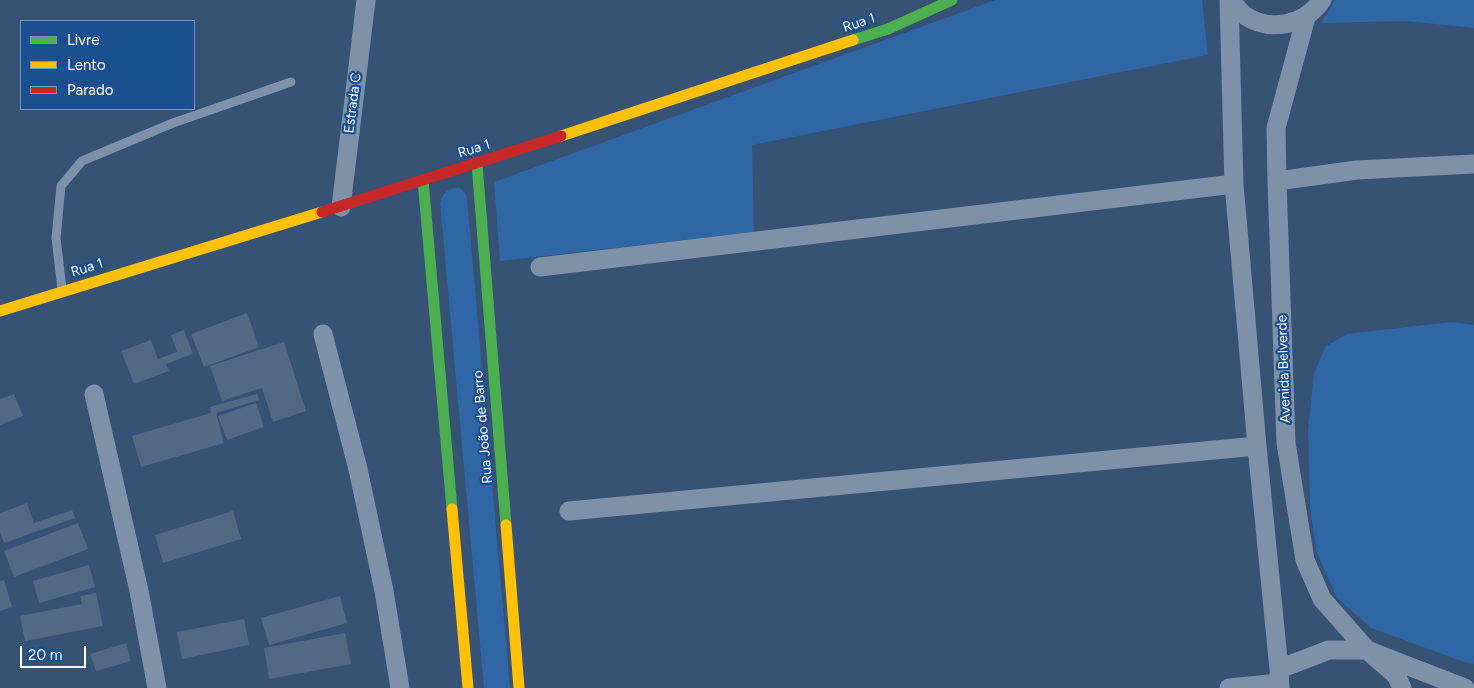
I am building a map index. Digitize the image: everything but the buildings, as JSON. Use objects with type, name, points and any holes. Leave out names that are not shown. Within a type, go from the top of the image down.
[{"type":"street","name":"Estrada C","points":[[341,207],[366,0]]},
{"type":"street","name":"Rua 1","points":[[0,311],[478,164],[888,29],[952,0]]},
{"type":"street","points":[[1230,0],[1243,14],[1263,24],[1285,25],[1306,17],[1322,1]]},
{"type":"street","points":[[1230,0],[1234,184],[1279,680]]},
{"type":"street","name":"Avenida Belverde","points":[[1306,17],[1276,128],[1286,443],[1305,560],[1322,599],[1367,650],[1396,675],[1402,688]]},
{"type":"street","name":"Rua João de Barro","points":[[478,164],[519,688]]},
{"type":"street","points":[[1277,182],[1357,170],[1474,164]]},
{"type":"street","points":[[423,180],[468,688]]},
{"type":"street","points":[[540,267],[1234,184]]},
{"type":"street","points":[[323,334],[360,479],[384,590],[400,688]]},
{"type":"street","points":[[94,394],[139,591],[157,688]]},
{"type":"street","points":[[569,510],[1257,446]]},
{"type":"street","points":[[1228,688],[1279,680],[1329,650],[1367,650],[1465,688]]},
{"type":"lane","points":[[62,292],[56,238],[62,186],[82,161],[173,123],[291,82]]},
{"type":"shaded area","points":[[995,0],[1202,0],[1208,55],[752,145],[754,232],[500,261],[494,182]]},
{"type":"shaded area","points":[[1335,0],[1474,0],[1474,28],[1406,21],[1321,23]]},
{"type":"shaded area","points":[[459,187],[467,197],[510,688],[484,688],[440,203],[446,192]]},
{"type":"shaded area","points":[[1451,322],[1474,325],[1474,664],[1371,628],[1337,598],[1316,551],[1310,506],[1308,430],[1314,374],[1325,347],[1347,334]]},
{"type":"traffic: fast","points":[[853,40],[888,29],[952,0]]},
{"type":"traffic: fast","points":[[477,164],[506,525]]},
{"type":"traffic: fast","points":[[423,180],[452,509]]},
{"type":"traffic: slow","points":[[561,136],[853,40]]},
{"type":"traffic: slow","points":[[0,311],[322,212]]},
{"type":"traffic: slow","points":[[452,509],[468,688]]},
{"type":"traffic: slow","points":[[506,525],[519,688]]},
{"type":"traffic: jam","points":[[322,212],[561,136]]}]
